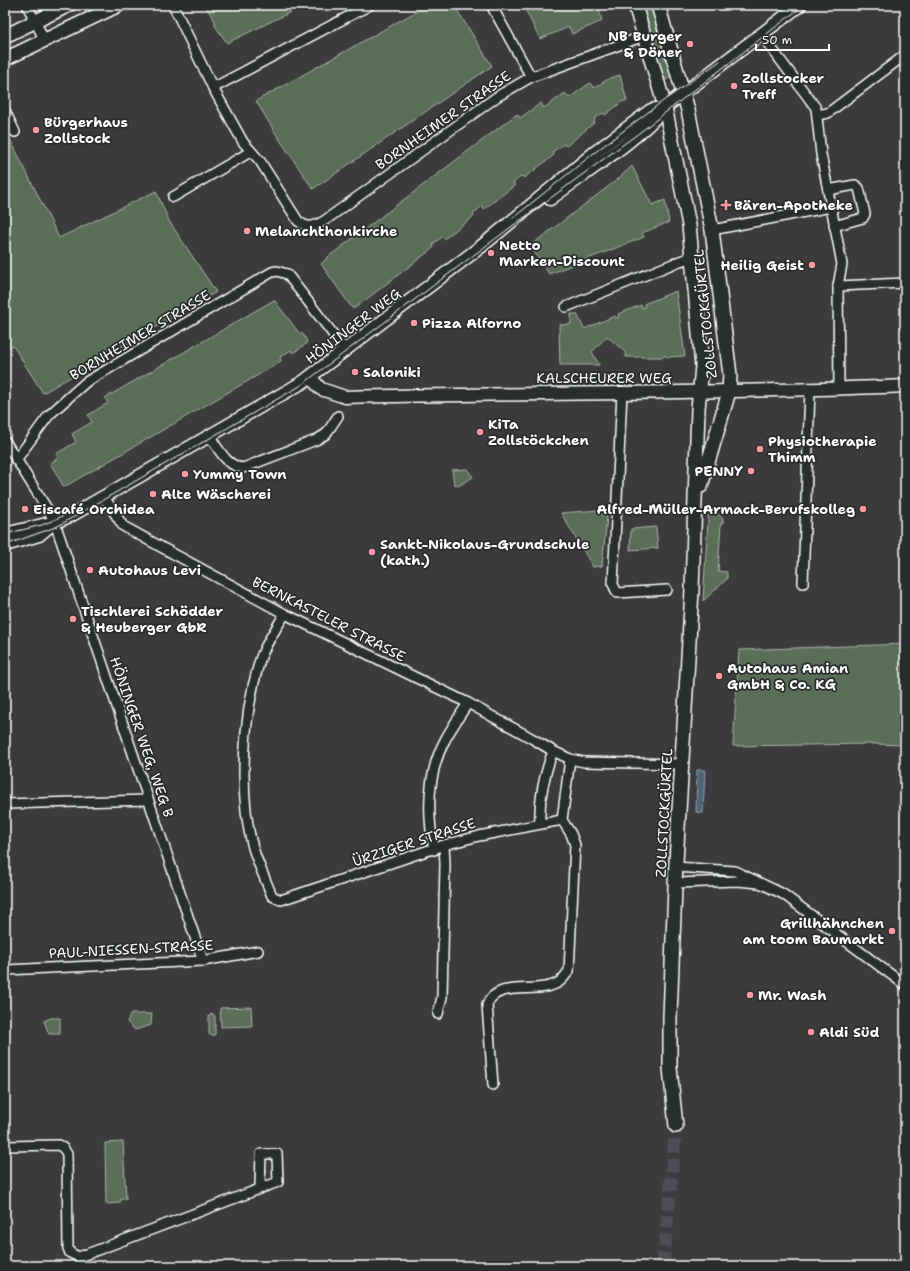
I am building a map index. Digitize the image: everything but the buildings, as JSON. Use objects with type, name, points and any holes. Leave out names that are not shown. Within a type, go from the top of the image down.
[{"type":"main road","points":[[5,36],[69,5]]},
{"type":"main road","points":[[5,59],[119,5]]},
{"type":"main road","name":"ZOLLSTOCKGÜRTEL","points":[[635,5],[665,107],[682,190],[692,257],[702,366],[699,392],[696,501],[676,867],[670,1054],[676,1126]]},
{"type":"main road","name":"ZOLLSTOCKGÜRTEL","points":[[658,5],[683,92],[712,230],[730,375],[729,392],[696,501]]},
{"type":"street","points":[[27,5],[45,40]]},
{"type":"street","points":[[173,5],[213,88],[250,152],[173,197]]},
{"type":"street","points":[[213,88],[370,5]]},
{"type":"street","points":[[491,5],[531,77]]},
{"type":"street","name":"HÖNINGER WEG","points":[[5,545],[39,535],[55,522],[104,497],[310,377],[346,351],[506,226],[594,153],[651,110],[665,107],[800,5]]},
{"type":"street","points":[[761,34],[813,102],[817,115],[821,154],[842,264],[838,286],[839,388]]},
{"type":"street","name":"BORNHEIMER STRASSE","points":[[250,152],[260,161],[298,220],[304,226],[312,228],[324,221],[498,96],[531,77],[644,36]]},
{"type":"street","points":[[817,115],[828,114],[905,55]]},
{"type":"street","points":[[5,111],[15,132]]},
{"type":"street","points":[[828,190],[855,185],[859,188],[865,214],[863,218],[834,226]]},
{"type":"street","points":[[712,230],[831,207]]},
{"type":"street","points":[[566,307],[692,257]]},
{"type":"street","name":"BORNHEIMER STRASSE","points":[[16,460],[49,415],[86,382],[262,277],[277,271],[287,274],[346,351]]},
{"type":"street","points":[[838,286],[905,283]]},
{"type":"street","name":"KALSCHEURER WEG","points":[[310,377],[321,389],[345,397],[622,392],[729,392],[905,386]]},
{"type":"street","points":[[803,583],[810,390]]},
{"type":"street","points":[[622,392],[613,584],[618,593],[667,590]]},
{"type":"street","points":[[210,436],[228,462],[235,467],[243,468],[316,440],[326,434],[338,416]]},
{"type":"street","name":"HÖNINGER WEG, WEG B","points":[[5,441],[55,522],[203,961]]},
{"type":"street","name":"BERNKASTELER STRASSE","points":[[104,497],[123,526],[285,614],[468,703],[534,739],[553,752],[570,759],[584,762],[682,764]]},
{"type":"street","name":"HÖNINGER WEG","points":[[5,534],[55,522]]},
{"type":"street","name":"ÜRZIGER STRASSE","points":[[285,614],[272,634],[260,662],[251,700],[245,744],[247,813],[253,848],[272,896],[281,900],[444,846],[479,836],[540,823],[562,820]]},
{"type":"street","points":[[434,850],[428,815],[430,792],[438,757],[445,740],[468,703]]},
{"type":"street","points":[[540,823],[540,809],[545,772],[553,752]]},
{"type":"street","points":[[493,1085],[487,1005],[490,997],[497,991],[550,986],[560,982],[570,971],[575,845],[571,834],[562,820],[570,759]]},
{"type":"street","points":[[5,804],[148,800]]},
{"type":"street","points":[[438,1014],[442,997],[445,864],[444,846]]},
{"type":"street","points":[[676,867],[735,871],[783,894],[905,985]]},
{"type":"street","points":[[676,883],[738,881],[762,884]]},
{"type":"street","name":"PAUL-NIESSEN-STRASSE","points":[[5,970],[203,961],[258,951]]},
{"type":"street","points":[[5,1146],[59,1146],[64,1149],[67,1154],[68,1248],[70,1253],[79,1257],[165,1226],[260,1188]]},
{"type":"green space","points":[[205,5],[305,5],[227,43],[214,24],[216,23]]},
{"type":"green space","points":[[428,5],[454,5],[492,66],[313,189],[256,101]]},
{"type":"green space","points":[[523,5],[598,5],[602,21],[572,34],[569,27],[540,39]]},
{"type":"green space","points":[[642,5],[650,5],[672,76],[664,81]]},
{"type":"green space","points":[[620,75],[627,101],[623,101],[605,115],[603,113],[594,119],[595,122],[569,144],[566,146],[564,144],[552,152],[554,155],[524,178],[522,176],[513,183],[515,185],[484,209],[482,206],[473,214],[474,216],[444,239],[442,237],[433,244],[434,247],[428,252],[355,308],[352,308],[321,264],[328,257],[517,114],[520,118],[541,103],[544,108],[565,93],[569,98],[590,83],[594,88],[610,78]]},
{"type":"green space","points":[[9,137],[59,238],[156,191],[169,221],[216,292],[43,393],[13,346],[5,348],[5,139]]},
{"type":"green space","points":[[632,166],[652,205],[665,200],[669,222],[642,233],[644,237],[549,274],[530,246],[617,180]]},
{"type":"green space","points":[[676,291],[685,356],[668,357],[665,355],[664,357],[626,357],[625,352],[607,336],[592,352],[599,365],[560,365],[559,325],[571,324],[571,314],[577,314],[584,329],[615,316],[616,318],[619,317],[618,314],[641,305],[642,308],[645,307],[644,304]]},
{"type":"green space","points":[[274,300],[300,334],[302,333],[307,341],[306,344],[293,353],[291,350],[280,357],[281,361],[272,367],[64,487],[50,463],[58,458],[56,454],[76,442],[72,434],[92,422],[88,415],[108,403],[105,398]]},
{"type":"green space","points":[[467,469],[473,477],[458,486],[454,484],[452,470]]},
{"type":"green space","points":[[709,505],[723,519],[723,523],[721,523],[718,571],[727,572],[727,579],[703,601]]},
{"type":"green space","points":[[599,510],[602,515],[605,514],[607,517],[602,566],[593,567],[561,513]]},
{"type":"green space","points":[[656,527],[658,548],[630,550],[631,529]]},
{"type":"green space","points":[[905,644],[905,745],[733,746],[739,650]]},
{"type":"green space","points":[[251,1007],[252,1026],[221,1027],[220,1008]]},
{"type":"green space","points":[[131,1014],[152,1014],[151,1025],[135,1030],[127,1022]]},
{"type":"green space","points":[[212,1014],[215,1016],[215,1035],[212,1036],[209,1034],[209,1016]]},
{"type":"green space","points":[[51,1018],[60,1018],[60,1034],[49,1034],[44,1021]]},
{"type":"green space","points":[[123,1142],[126,1199],[120,1200],[120,1203],[106,1204],[105,1143]]},
{"type":"water","points":[[697,770],[705,770],[703,813],[696,812]]},
{"type":"tunnel","points":[[663,1266],[676,1126]]},
{"type":"tram line","points":[[5,545],[56,527],[300,386],[507,230],[639,133],[804,5]]},
{"type":"tram line","points":[[513,218],[594,153],[663,101],[720,61]]},
{"type":"tram line","points":[[5,534],[42,525],[70,513]]},
{"type":"place","name":"NB Burger & Döner","points":[[690,44]]},
{"type":"place","name":"Zollstocker Treff","points":[[734,86]]},
{"type":"place","name":"Bürgerhaus Zollstock","points":[[36,130]]},
{"type":"place","name":"Bären-Apotheke","points":[[726,205]]},
{"type":"place","name":"Melanchthonkirche","points":[[247,231]]},
{"type":"place","name":"Netto Marken-Discount","points":[[491,253]]},
{"type":"place","name":"Heilig Geist","points":[[812,265]]},
{"type":"place","name":"Pizza Alforno","points":[[414,323]]},
{"type":"place","name":"Saloniki","points":[[355,372]]},
{"type":"place","name":"KiTa Zollstöckchen","points":[[480,432]]},
{"type":"place","name":"Physiotherapie Thimm","points":[[760,449]]},
{"type":"place","name":"PENNY","points":[[751,471]]},
{"type":"place","name":"Yummy Town","points":[[185,474]]},
{"type":"place","name":"Alte Wäscherei","points":[[153,494]]},
{"type":"place","name":"Eiscafé Orchidea","points":[[25,509]]},
{"type":"place","name":"Alfred-Müller-Armack-Berufskolleg","points":[[863,509]]},
{"type":"place","name":"Sankt-Nikolaus-Grundschule (kath.)","points":[[372,552]]},
{"type":"place","name":"Autohaus Levi","points":[[90,570]]},
{"type":"place","name":"Tischlerei Schödder & Heuberger GbR","points":[[73,619]]},
{"type":"place","name":"Autohaus Amian GmbH & Co. KG","points":[[719,676]]},
{"type":"place","name":"Grillhähnchen am toom Baumarkt","points":[[892,931]]},
{"type":"place","name":"Mr. Wash","points":[[750,995]]},
{"type":"place","name":"Aldi Süd","points":[[811,1032]]}]
